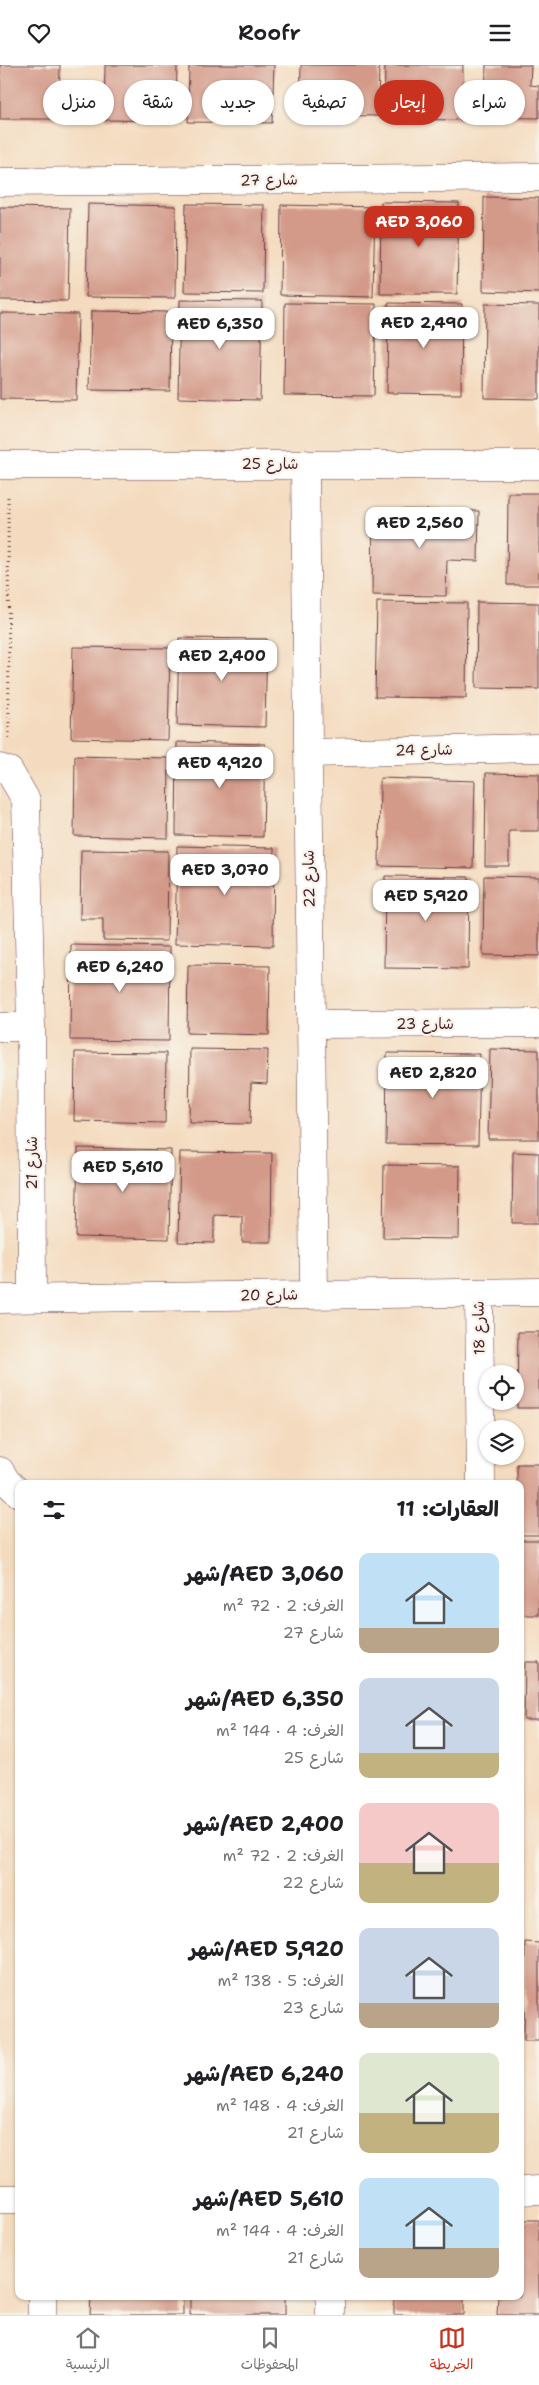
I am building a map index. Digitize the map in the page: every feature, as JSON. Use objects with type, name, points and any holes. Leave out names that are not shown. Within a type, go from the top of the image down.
[{"type":"street","name":"شارع 27","points":[[0,182],[539,177]]},
{"type":"street","name":"شارع 22","points":[[305,464],[314,1295]]},
{"type":"street","name":"شارع 25","points":[[4,465],[539,465]]},
{"type":"street","name":"شارع 24","points":[[308,753],[539,748]]},
{"type":"street","name":"شارع 21","points":[[5,770],[26,800],[31,1027],[32,1298]]},
{"type":"street","name":"شارع 23","points":[[311,1024],[539,1023]]},
{"type":"street","points":[[0,1027],[31,1027]]},
{"type":"street","name":"شارع 18","points":[[479,1293],[481,1480]]},
{"type":"street","name":"شارع 20","points":[[0,1299],[539,1293]]},
{"type":"street","points":[[0,1471],[6,1481],[15,1489]]},
{"type":"street","points":[[524,2191],[539,2190]]},
{"type":"street","points":[[0,2199],[15,2199]]},
{"type":"street","points":[[42,2300],[42,2315]]},
{"type":"street","points":[[330,2300],[330,2315]]},
{"type":"path","points":[[4,465],[5,770]]},
{"type":"building","points":[[0,65],[60,65],[60,80],[43,80],[43,119],[0,119]]},
{"type":"building","points":[[105,65],[177,65],[177,80],[124,80],[124,120],[114,120],[114,80],[105,80]]},
{"type":"building","points":[[189,65],[274,65],[273,80],[202,80],[202,122],[192,122],[192,80],[189,80]]},
{"type":"building","points":[[301,65],[379,65],[379,80],[374,80],[374,116],[364,116],[364,80],[301,80]]},
{"type":"building","points":[[385,65],[463,65],[463,80],[454,80],[454,120],[444,120],[444,80],[385,80]]},
{"type":"building","points":[[486,65],[531,65],[530,85],[539,86],[539,118],[525,118],[525,80],[486,80]]},
{"type":"building","points":[[484,197],[539,198],[539,293],[483,291]]},
{"type":"building","points":[[381,202],[459,203],[457,294],[380,294]]},
{"type":"building","points":[[88,204],[176,206],[175,298],[86,297]]},
{"type":"building","points":[[186,204],[264,205],[263,293],[184,292]]},
{"type":"building","points":[[281,205],[375,207],[373,297],[280,295]]},
{"type":"building","points":[[0,207],[70,208],[68,301],[0,300]]},
{"type":"building","points":[[180,300],[262,301],[260,400],[178,398]]},
{"type":"building","points":[[285,303],[376,304],[374,396],[284,395]]},
{"type":"building","points":[[388,303],[462,304],[461,394],[387,393]]},
{"type":"building","points":[[485,304],[539,305],[539,399],[484,398]]},
{"type":"building","points":[[91,311],[171,312],[170,391],[89,390]]},
{"type":"building","points":[[0,313],[78,314],[76,400],[0,399]]},
{"type":"building","points":[[508,493],[539,493],[539,585],[507,585]]},
{"type":"building","points":[[373,509],[479,511],[478,561],[447,560],[446,596],[372,595]]},
{"type":"building","points":[[377,602],[467,603],[466,698],[375,697]]},
{"type":"building","points":[[477,602],[539,603],[539,689],[476,688]]},
{"type":"building","points":[[179,638],[267,639],[265,727],[177,725]]},
{"type":"building","points":[[73,647],[170,648],[168,740],[71,738]]},
{"type":"building","points":[[177,742],[265,744],[263,837],[176,835]]},
{"type":"building","points":[[75,756],[169,758],[168,838],[74,836]]},
{"type":"building","points":[[486,773],[539,774],[539,831],[509,831],[509,866],[485,866]]},
{"type":"building","points":[[380,778],[475,781],[473,868],[379,866]]},
{"type":"building","points":[[177,846],[274,848],[273,946],[175,944]]},
{"type":"building","points":[[81,850],[168,851],[167,941],[103,940],[103,919],[80,919]]},
{"type":"building","points":[[385,876],[469,877],[468,969],[384,968]]},
{"type":"building","points":[[484,876],[539,877],[539,956],[483,955]]},
{"type":"building","points":[[71,945],[170,947],[169,1041],[70,1040]]},
{"type":"building","points":[[188,965],[270,966],[269,1035],[187,1033]]},
{"type":"building","points":[[190,1049],[268,1050],[267,1084],[251,1083],[250,1124],[189,1123]]},
{"type":"building","points":[[490,1049],[539,1050],[539,1139],[488,1139]]},
{"type":"building","points":[[75,1052],[166,1053],[165,1123],[74,1121]]},
{"type":"building","points":[[387,1053],[480,1054],[478,1145],[386,1144]]},
{"type":"building","points":[[78,1148],[171,1150],[169,1239],[76,1237]]},
{"type":"building","points":[[180,1152],[272,1153],[271,1242],[242,1242],[242,1216],[214,1215],[214,1243],[178,1242]]},
{"type":"building","points":[[513,1152],[539,1153],[539,1223],[512,1223]]},
{"type":"building","points":[[384,1165],[460,1166],[459,1239],[383,1238]]},
{"type":"building","points":[[518,1332],[539,1332],[539,1408],[524,1408],[524,1365],[518,1365]]},
{"type":"building","points":[[539,1464],[539,1535],[524,1535],[524,1480],[517,1480],[517,1465]]},
{"type":"building","points":[[524,1540],[539,1540],[539,1615],[524,1615]]},
{"type":"building","points":[[525,1662],[539,1662],[539,1720],[524,1720]]},
{"type":"building","points":[[525,1942],[539,1943],[539,2041],[524,2041]]},
{"type":"building","points":[[524,2220],[539,2220],[539,2315],[497,2315],[498,2300],[524,2300]]},
{"type":"building","points":[[91,2300],[183,2300],[183,2315],[90,2315]]},
{"type":"building","points":[[190,2300],[285,2300],[285,2315],[190,2315]]},
{"type":"building","points":[[394,2300],[464,2300],[464,2315],[394,2315]]}]
